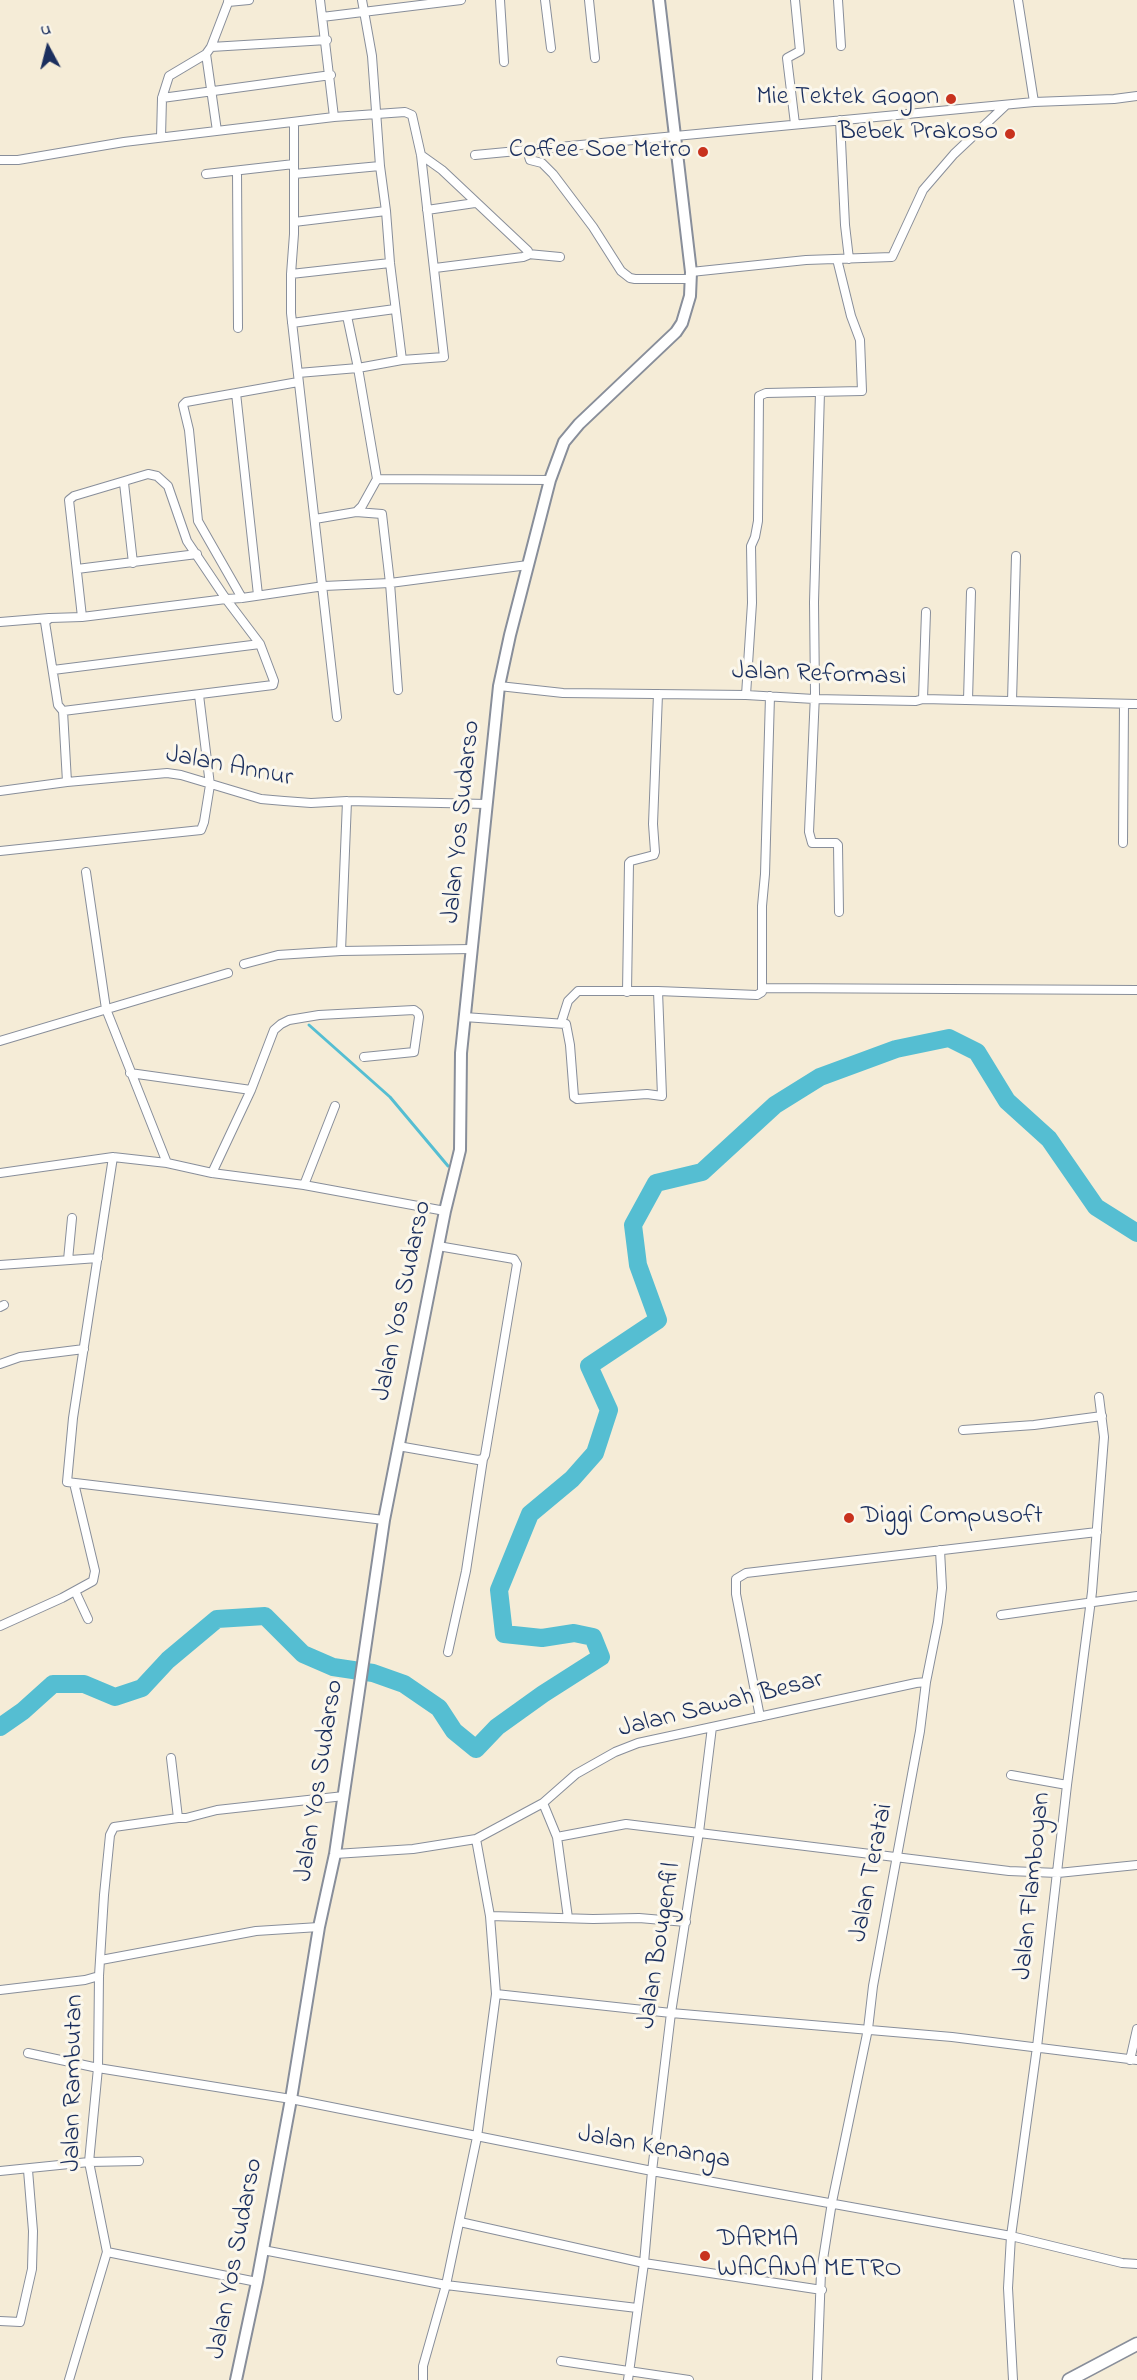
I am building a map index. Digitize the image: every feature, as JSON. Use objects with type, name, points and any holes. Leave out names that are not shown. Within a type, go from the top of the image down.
[{"type":"main road","points":[[1069,2380],[1137,2344]]},
{"type":"street","points":[[217,131],[208,51],[228,1],[249,0]]},
{"type":"street","points":[[320,0],[327,40],[334,117]]},
{"type":"street","points":[[363,0],[372,56],[380,166],[402,360]]},
{"type":"street","points":[[322,17],[461,0]]},
{"type":"street","points":[[500,0],[504,62]]},
{"type":"street","points":[[545,0],[551,48]]},
{"type":"street","points":[[589,0],[595,58]]},
{"type":"street","name":"Jalan Yos Sudarso","points":[[236,2380],[257,2282],[335,1854],[384,1520],[445,1211],[460,1150],[460,1053],[499,687],[510,635],[550,480],[564,442],[579,424],[669,340],[682,323],[690,296],[691,275],[658,0]]},
{"type":"street","points":[[795,0],[800,51],[787,58],[795,124]]},
{"type":"street","points":[[838,0],[841,46]]},
{"type":"street","points":[[1018,0],[1034,102]]},
{"type":"street","points":[[161,137],[162,98],[170,75],[208,51],[327,40]]},
{"type":"street","points":[[162,98],[331,75]]},
{"type":"street","points":[[475,155],[529,155],[675,136],[795,124],[1034,102],[1137,96]]},
{"type":"street","points":[[529,155],[553,174],[593,227],[621,271],[630,278],[691,275],[806,260],[892,256],[923,190],[954,154],[1006,105]]},
{"type":"street","points":[[0,160],[18,160],[161,137],[334,117],[405,111],[412,115],[421,155],[444,357],[402,360],[358,369],[298,373]]},
{"type":"street","points":[[840,120],[849,259]]},
{"type":"street","points":[[294,123],[292,323],[324,586],[337,717]]},
{"type":"street","points":[[421,155],[442,170],[528,250],[528,254]]},
{"type":"street","points":[[206,174],[294,164]]},
{"type":"street","points":[[294,174],[380,166]]},
{"type":"street","points":[[237,171],[238,328]]},
{"type":"street","points":[[427,210],[475,203]]},
{"type":"street","points":[[294,222],[386,211]]},
{"type":"street","points":[[435,268],[523,258],[528,254],[560,257]]},
{"type":"street","points":[[746,695],[752,603],[751,546],[756,537],[758,521],[759,396],[766,393],[862,391],[860,340],[851,316],[837,259]]},
{"type":"street","points":[[291,274],[390,263]]},
{"type":"street","points":[[292,323],[395,309]]},
{"type":"street","points":[[315,519],[356,512],[362,506],[377,479],[347,316]]},
{"type":"street","points":[[242,598],[198,521],[189,430],[183,405],[186,402],[298,382]]},
{"type":"street","points":[[820,392],[809,839],[812,843],[836,843],[838,845],[839,912]]},
{"type":"street","points":[[236,393],[258,595]]},
{"type":"street","points":[[63,711],[273,685],[274,681],[260,644],[187,541],[168,486],[153,474],[71,498],[82,617]]},
{"type":"street","points":[[377,479],[550,480]]},
{"type":"street","points":[[124,483],[134,563]]},
{"type":"street","points":[[356,512],[382,514],[398,690]]},
{"type":"street","points":[[77,569],[197,554]]},
{"type":"street","points":[[1012,701],[1016,556]]},
{"type":"street","points":[[0,622],[82,617],[324,586],[390,583],[528,565]]},
{"type":"street","points":[[968,700],[971,592]]},
{"type":"street","points":[[923,699],[926,612]]},
{"type":"street","points":[[50,618],[45,622],[58,705],[63,711],[67,782]]},
{"type":"street","points":[[52,670],[260,644]]},
{"type":"street","name":"Jalan Reformasi","points":[[499,687],[563,693],[1137,704]]},
{"type":"street","points":[[627,992],[629,863],[654,855],[655,852],[653,824],[658,694]]},
{"type":"street","points":[[0,851],[198,831],[203,828],[210,785],[199,695]]},
{"type":"street","points":[[561,1023],[568,1001],[578,991],[757,995],[762,992],[762,906],[770,696]]},
{"type":"street","points":[[1123,843],[1124,704]]},
{"type":"street","name":"Jalan Annur","points":[[0,791],[167,773],[181,775],[261,799],[311,803],[347,801],[487,804]]},
{"type":"street","points":[[341,951],[347,801]]},
{"type":"street","points":[[87,872],[106,1009],[167,1163]]},
{"type":"street","points":[[244,964],[278,955],[341,951],[472,949]]},
{"type":"street","points":[[0,1041],[228,973]]},
{"type":"street","points":[[763,988],[1137,990]]},
{"type":"street","points":[[464,1017],[566,1024],[574,1096],[577,1099],[647,1094],[662,1096],[658,991]]},
{"type":"street","points":[[212,1173],[251,1090],[274,1030],[281,1024],[289,1020],[319,1015],[414,1010],[418,1012],[414,1052],[364,1057]]},
{"type":"street","points":[[130,1073],[251,1090]]},
{"type":"street","points":[[304,1185],[335,1106]]},
{"type":"street","points":[[0,1173],[113,1157],[167,1163],[212,1173],[304,1185],[445,1211]]},
{"type":"street","points":[[113,1157],[84,1349],[67,1482],[384,1520]]},
{"type":"street","points":[[68,1260],[72,1218]]},
{"type":"street","points":[[438,1246],[514,1259],[518,1264],[483,1459],[466,1571],[448,1652]]},
{"type":"street","points":[[0,1265],[98,1258]]},
{"type":"street","points":[[0,1364],[20,1357],[84,1349]]},
{"type":"street","name":"Jalan Flamboyan","points":[[1013,2380],[1008,2288],[1011,2236],[1037,2047],[1092,1592],[1104,1437],[1099,1397]]},
{"type":"street","points":[[963,1430],[1034,1425],[1102,1416]]},
{"type":"street","points":[[398,1446],[483,1459]]},
{"type":"street","points":[[0,1626],[93,1581],[95,1571],[74,1483]]},
{"type":"street","points":[[760,1717],[736,1594],[736,1580],[746,1573],[1097,1532]]},
{"type":"street","name":"Jalan Teratai","points":[[817,2380],[821,2272],[832,2202],[868,2029],[873,1986],[898,1857],[938,1622],[942,1588],[940,1550]]},
{"type":"street","points":[[75,1591],[88,1619]]},
{"type":"street","points":[[1001,1615],[1137,1596]]},
{"type":"street","name":"Jalan Sawah Besar","points":[[335,1854],[413,1850],[477,1839],[543,1803],[576,1774],[615,1752],[668,1735],[926,1682]]},
{"type":"street","name":"Jalan Bougenfil","points":[[628,2380],[644,2263],[652,2171],[671,2013],[699,1832],[712,1727]]},
{"type":"street","points":[[171,1758],[178,1818],[217,1810],[344,1796]]},
{"type":"street","points":[[1011,1775],[1067,1785]]},
{"type":"street","points":[[543,1803],[556,1837],[568,1918]]},
{"type":"street","name":"Jalan Rambutan","points":[[69,2380],[107,2252],[89,2162],[98,2068],[99,1976],[104,1895],[112,1830],[114,1827],[178,1818]]},
{"type":"street","points":[[556,1837],[626,1824],[1010,1871],[1058,1873],[1137,1865]]},
{"type":"street","points":[[423,2380],[423,2366],[446,2285],[477,2137],[496,1994],[490,1916],[477,1839]]},
{"type":"street","points":[[490,1916],[639,1918],[686,1922]]},
{"type":"street","points":[[101,1960],[256,1931],[320,1927]]},
{"type":"street","points":[[0,1990],[84,1980],[99,1976]]},
{"type":"street","points":[[496,1994],[671,2013],[868,2029],[1134,2060],[1137,2029]]},
{"type":"street","name":"Jalan Kenanga","points":[[28,2053],[98,2068],[291,2099],[652,2171],[1011,2236],[1122,2263],[1137,2264]]},
{"type":"street","points":[[0,2171],[28,2170],[89,2162],[139,2161]]},
{"type":"street","points":[[0,2321],[20,2322],[32,2269],[33,2230],[28,2170]]},
{"type":"street","points":[[460,2222],[644,2263],[822,2290]]},
{"type":"street","points":[[262,2250],[446,2285],[637,2308]]},
{"type":"street","points":[[107,2252],[257,2282]]},
{"type":"street","points":[[561,2361],[689,2380]]},
{"type":"waterway","points":[[309,1025],[390,1097],[448,1166]]},
{"type":"waterway","points":[[0,1727],[23,1711],[53,1684],[84,1684],[115,1697],[142,1688],[168,1660],[217,1619],[265,1616],[303,1654],[333,1667],[373,1673],[404,1684],[439,1708],[454,1731],[476,1749],[497,1727],[601,1657],[593,1637],[574,1633],[542,1638],[504,1634],[499,1590],[530,1514],[572,1479],[595,1453],[609,1410],[589,1366],[658,1320],[638,1265],[633,1225],[656,1183],[702,1172],[775,1105],[820,1077],[896,1049],[949,1038],[977,1052],[1007,1101],[1049,1139],[1096,1207],[1137,1233]]},
{"type":"place","name":"Mie Tektek Gogon","points":[[951,99]]},
{"type":"place","name":"Bebek Prakoso","points":[[1010,134]]},
{"type":"place","name":"Coffee Soe Metro","points":[[703,152]]},
{"type":"place","name":"Diggi Compusoft","points":[[849,1518]]},
{"type":"place","name":"DARMA WACANA METRO","points":[[705,2256]]}]
